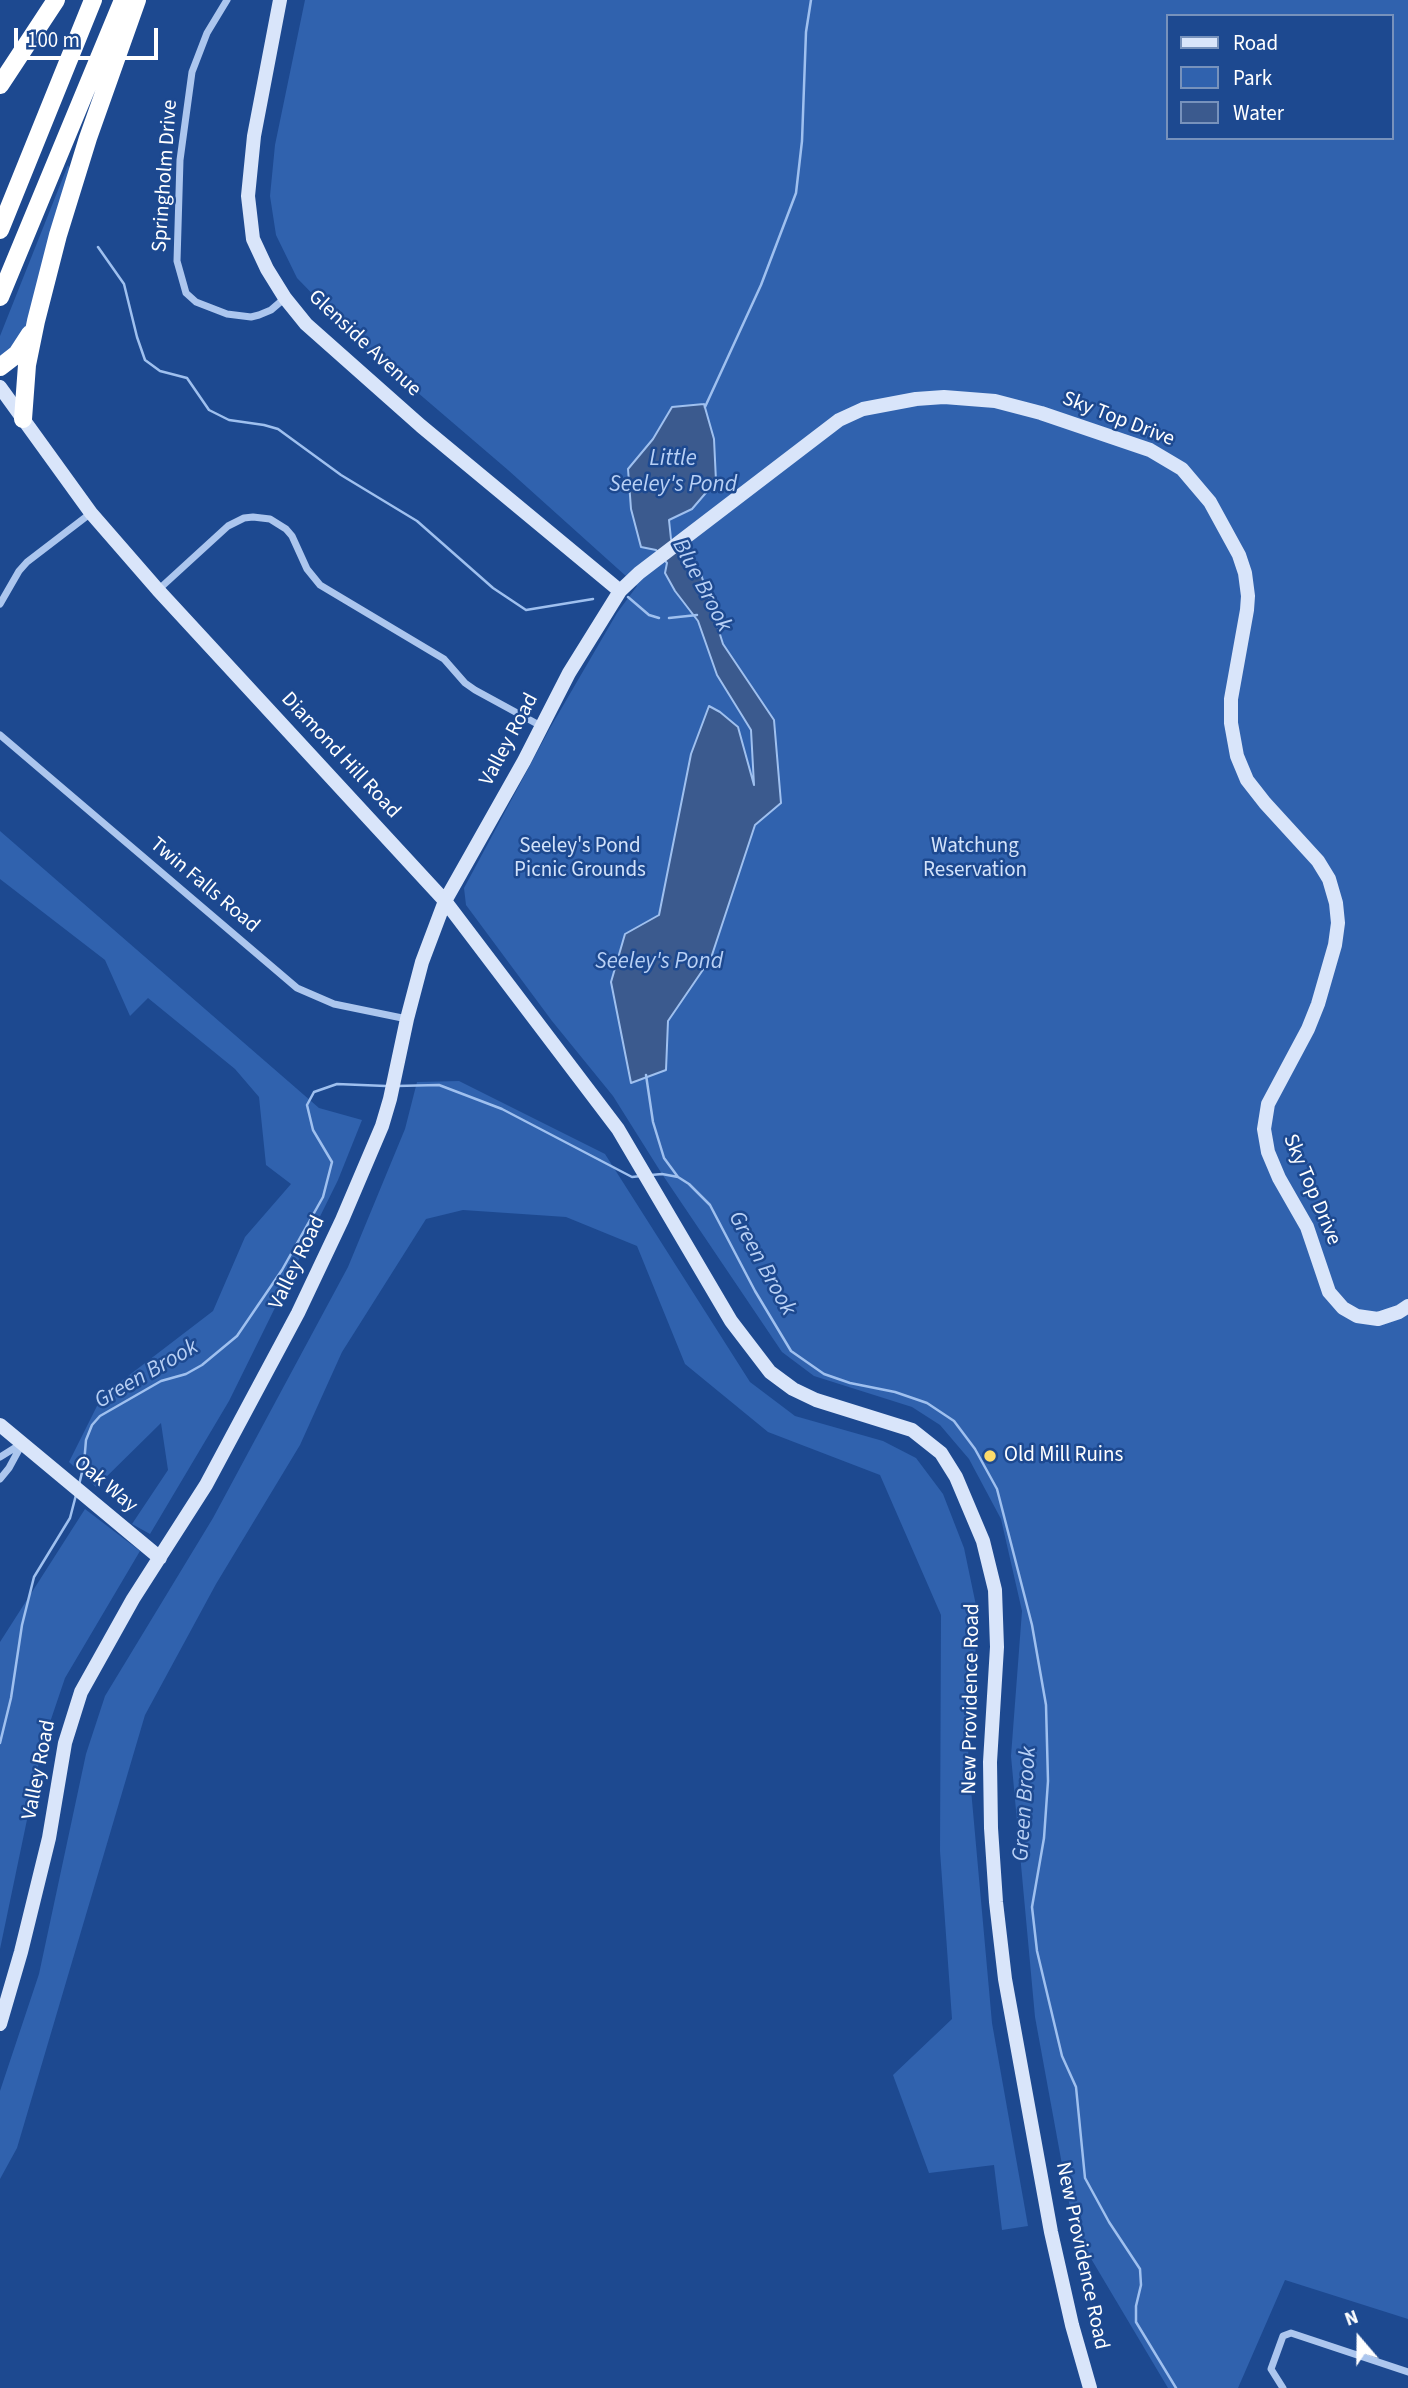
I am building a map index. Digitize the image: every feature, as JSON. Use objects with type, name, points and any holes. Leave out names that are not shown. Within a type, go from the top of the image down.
[{"type":"highway","points":[[0,85],[56,0]]},
{"type":"highway","points":[[0,230],[93,0]]},
{"type":"highway","points":[[0,297],[123,0]]},
{"type":"highway","points":[[23,419],[25,380],[36,321],[80,162],[137,0]]},
{"type":"highway","points":[[0,367],[16,354],[36,321]]},
{"type":"main road","name":"Glenside Avenue","points":[[280,0],[254,136],[248,196],[253,239],[267,269],[306,324],[421,426],[620,592]]},
{"type":"main road","name":"Diamond Hill Road","points":[[0,387],[91,513],[158,590],[445,901],[604,1109],[638,1162]]},
{"type":"main road","name":"Sky Top Drive","points":[[677,544],[839,420],[863,409],[916,399],[966,398],[995,401],[1041,413],[1150,450],[1192,479],[1222,520],[1245,573],[1247,610],[1231,699],[1231,723],[1237,756],[1247,780],[1318,861],[1329,879],[1336,903],[1338,923],[1335,945],[1318,1003],[1308,1029],[1268,1104],[1264,1129],[1268,1152],[1279,1178],[1307,1227],[1329,1292],[1343,1308],[1357,1316],[1378,1319],[1408,1306]]},
{"type":"main road","name":"Valley Road","points":[[0,2024],[49,1838],[58,1779],[74,1711],[91,1672],[133,1599],[206,1485],[298,1313],[342,1220],[382,1126],[422,962],[445,901],[524,761],[569,673],[620,592],[677,544]]},
{"type":"main road","name":"New Providence Road","points":[[638,1162],[731,1321],[770,1372],[793,1389],[816,1400],[902,1426],[923,1436],[950,1466],[969,1504],[993,1579],[997,1614],[990,1762],[991,1815],[996,1902],[1005,1979],[1051,2232],[1072,2325],[1090,2388]]},
{"type":"main road","name":"Oak Way","points":[[0,1425],[160,1558]]},
{"type":"street","name":"Springholm Drive","points":[[227,0],[207,33],[192,72],[180,160],[177,261],[186,293],[196,302],[227,314],[251,317],[259,315],[271,310],[285,298]]},
{"type":"street","points":[[0,604],[27,562],[91,513]]},
{"type":"street","points":[[158,590],[228,526],[244,518],[270,519],[292,536],[307,569],[320,585],[444,659],[465,683],[475,690],[541,726]]},
{"type":"street","name":"Twin Falls Road","points":[[0,735],[297,988],[334,1004],[407,1019]]},
{"type":"street","points":[[0,1457],[22,1444]]},
{"type":"street","points":[[0,1479],[22,1444]]},
{"type":"street","points":[[1283,2388],[1271,2369],[1283,2336],[1291,2333],[1408,2372]]},
{"type":"green space","name":"Watchung Reservation","points":[[305,0],[1408,0],[1408,2319],[1285,2280],[1238,2388],[1168,2388],[1074,2230],[1035,2017],[1011,1756],[1022,1611],[1001,1519],[969,1459],[940,1425],[912,1407],[814,1376],[782,1352],[613,1096],[552,1021],[466,905],[464,888],[550,728],[617,613],[637,586],[508,470],[361,344],[297,278],[276,235],[270,196],[275,145]]},
{"type":"green space","points":[[68,165],[71,171],[25,336],[0,360],[0,336]]},
{"type":"green space","points":[[0,831],[319,1108],[362,1120],[338,1180],[229,1401],[150,1534],[132,1524],[168,1470],[161,1423],[96,1487],[69,1462],[102,1396],[213,1311],[245,1237],[291,1184],[266,1165],[259,1097],[235,1069],[148,998],[130,1016],[105,960],[0,879]]},
{"type":"green space","points":[[459,1081],[605,1154],[750,1382],[795,1416],[883,1441],[916,1458],[943,1494],[964,1548],[978,1615],[968,1756],[992,2023],[1028,2226],[1002,2230],[994,2165],[929,2173],[893,2075],[952,2019],[940,1851],[941,1615],[880,1475],[768,1432],[685,1364],[637,1246],[566,1217],[463,1210],[426,1219],[342,1352],[300,1445],[216,1584],[145,1715],[17,2148],[0,2179],[0,2091],[39,1974],[86,1754],[105,1696],[213,1518],[348,1267],[405,1129],[417,1082]]},
{"type":"green space","points":[[85,1509],[140,1551],[65,1678],[43,1743],[0,1949],[0,1642]]},
{"type":"water","name":"Seeley's Pond","points":[[704,404],[714,439],[716,481],[692,509],[669,520],[671,539],[700,571],[723,644],[774,720],[781,803],[755,825],[711,958],[668,1021],[666,1070],[631,1083],[611,982],[625,934],[659,915],[691,754],[709,706],[738,727],[754,785],[751,730],[717,675],[698,621],[665,573],[667,563],[656,550],[641,547],[631,509],[628,469],[653,439],[672,407]]},
{"type":"waterway","name":"Blue Brook","points":[[705,407],[761,285],[796,193],[802,141],[806,32],[811,0]]},
{"type":"waterway","points":[[98,247],[124,284],[145,360],[160,371],[187,378],[209,410],[229,420],[278,429],[341,475],[417,521],[493,588],[526,610],[593,599]]},
{"type":"waterway","points":[[628,597],[649,615],[659,618]]},
{"type":"waterway","points":[[669,618],[697,615]]},
{"type":"waterway","name":"Blue Brook","points":[[646,1075],[653,1122],[664,1158],[678,1177]]},
{"type":"waterway","name":"Green Brook","points":[[79,1485],[86,1440],[92,1425],[100,1416],[161,1381],[186,1374],[202,1365],[237,1336],[282,1270],[323,1197],[332,1162],[313,1130],[307,1105],[314,1092],[337,1084],[386,1086]]},
{"type":"waterway","name":"Green Brook","points":[[396,1086],[439,1085],[502,1109],[632,1177],[641,1176]]},
{"type":"waterway","name":"Green Brook","points":[[651,1175],[678,1177],[710,1205],[755,1291],[791,1351],[824,1374],[927,1403],[954,1421],[975,1449],[997,1489],[1032,1625],[1046,1705],[1048,1781],[1044,1838],[1032,1907],[1037,1951],[1062,2056],[1076,2087],[1085,2178],[1109,2222],[1140,2269],[1141,2285],[1136,2306],[1136,2322],[1176,2388]]},
{"type":"waterway","name":"Green Brook","points":[[0,1743],[11,1698],[22,1625],[34,1577],[70,1518],[76,1495]]},
{"type":"place","name":"Old Mill Ruins","points":[[990,1456]]},
{"type":"water label","name":"Little Seeley's Pond","points":[[673,473]]},
{"type":"park label","name":"Seeley's Pond Picnic Grounds","points":[[580,859]]}]
